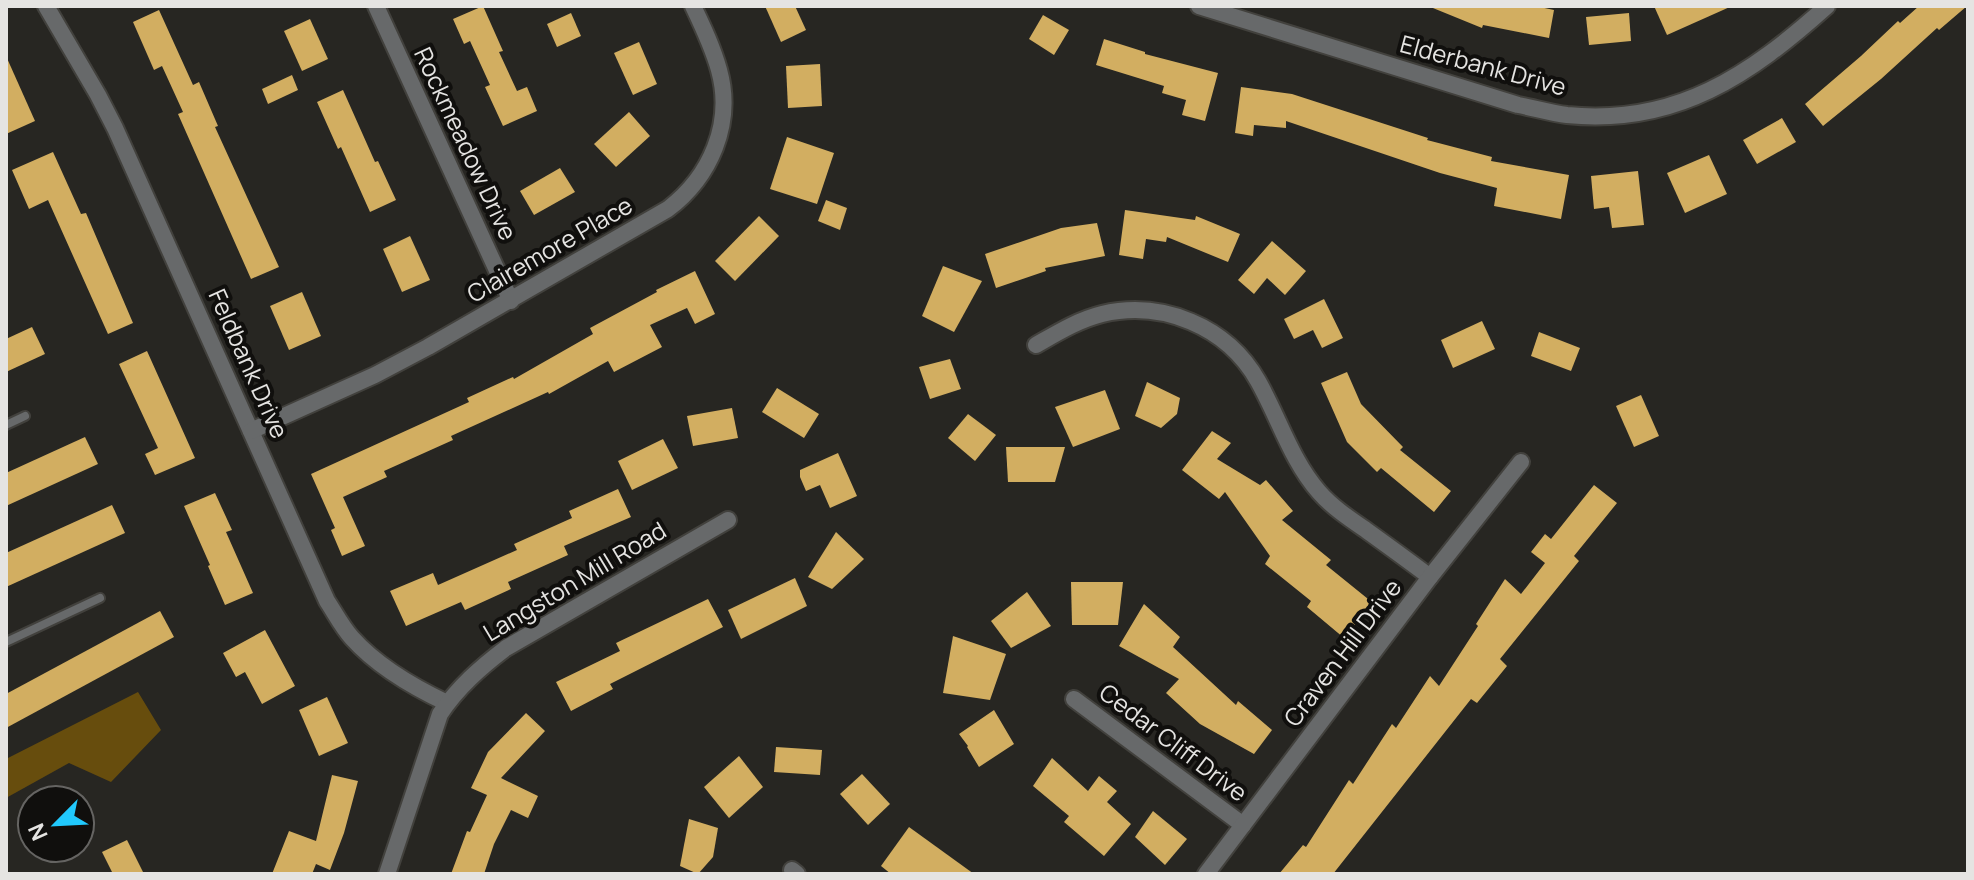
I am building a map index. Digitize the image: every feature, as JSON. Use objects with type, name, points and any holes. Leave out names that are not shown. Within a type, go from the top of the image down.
[{"type":"street","name":"Feldbank Drive","points":[[46,6],[115,128],[327,601],[351,637],[381,665],[447,703]]},
{"type":"street","name":"Rockmeadow Drive","points":[[376,6],[511,301]]},
{"type":"street","name":"Clairemore Place","points":[[251,431],[375,375],[511,301],[683,198],[701,176],[715,150],[724,106],[721,73],[693,6]]},
{"type":"street","name":"Elderbank Drive","points":[[1199,6],[1518,105],[1564,114],[1599,116],[1662,108],[1715,89],[1759,62],[1827,6]]},
{"type":"street","points":[[1036,345],[1077,322],[1125,310],[1173,315],[1206,328],[1225,341],[1258,380],[1300,465],[1320,493],[1430,577]]},
{"type":"street","name":"Craven Hill Drive","points":[[1206,874],[1430,577],[1521,462]]},
{"type":"street","name":"Langston Mill Road","points":[[387,874],[440,714],[447,703],[483,666],[506,648],[728,520]]},
{"type":"street","name":"Cedar Cliff Drive","points":[[1074,699],[1243,825]]},
{"type":"lane","points":[[6,425],[25,416]]},
{"type":"lane","points":[[6,642],[100,598]]},
{"type":"shaded area","points":[[138,692],[161,730],[111,782],[69,763],[31,784],[16,784],[16,792],[6,798],[6,759]]},
{"type":"building","points":[[483,6],[517,91],[527,87],[537,111],[503,126],[485,87],[490,85],[470,41],[464,44],[453,19]]},
{"type":"building","points":[[765,6],[795,6],[806,30],[781,42]]},
{"type":"building","points":[[1428,6],[1535,6],[1554,10],[1549,38],[1483,25],[1482,28]]},
{"type":"building","points":[[1654,6],[1732,6],[1667,35]]},
{"type":"building","points":[[1919,6],[1967,6],[1823,126],[1805,104]]},
{"type":"building","points":[[159,10],[193,85],[199,82],[218,126],[215,127],[279,267],[251,279],[178,114],[183,112],[162,66],[154,70],[133,22]]},
{"type":"building","points":[[571,13],[581,36],[557,47],[547,24]]},
{"type":"building","points":[[1629,13],[1631,41],[1589,45],[1586,17]]},
{"type":"building","points":[[1043,15],[1069,30],[1054,55],[1029,39]]},
{"type":"building","points":[[310,19],[328,59],[302,71],[284,31]]},
{"type":"building","points":[[1104,39],[1145,54],[1218,73],[1205,121],[1182,115],[1186,100],[1162,93],[1164,86],[1096,65]]},
{"type":"building","points":[[639,42],[657,84],[633,95],[614,53]]},
{"type":"building","points":[[6,56],[35,121],[6,134]]},
{"type":"building","points":[[820,64],[822,106],[788,108],[786,66]]},
{"type":"building","points":[[292,75],[298,90],[268,104],[262,89]]},
{"type":"building","points":[[1241,87],[1292,94],[1427,140],[1492,157],[1491,161],[1569,175],[1561,219],[1494,206],[1497,188],[1440,173],[1286,121],[1286,128],[1254,125],[1253,136],[1235,133]]},
{"type":"building","points":[[343,90],[375,162],[378,161],[396,200],[370,212],[317,102]]},
{"type":"building","points":[[629,112],[650,136],[616,167],[594,144]]},
{"type":"building","points":[[1782,118],[1796,142],[1757,164],[1743,140]]},
{"type":"building","points":[[787,137],[834,153],[817,204],[770,189]]},
{"type":"building","points":[[53,152],[81,214],[86,213],[133,323],[108,334],[48,200],[29,209],[12,170]]},
{"type":"building","points":[[1709,155],[1727,194],[1685,213],[1667,173]]},
{"type":"building","points":[[560,168],[575,192],[534,215],[520,191]]},
{"type":"building","points":[[1638,171],[1644,225],[1612,228],[1609,207],[1594,209],[1591,176]]},
{"type":"building","points":[[826,200],[847,208],[840,230],[818,221]]},
{"type":"building","points":[[1125,210],[1195,220],[1196,216],[1240,234],[1228,262],[1167,237],[1166,242],[1146,239],[1143,259],[1119,255]]},
{"type":"building","points":[[759,216],[779,236],[735,281],[715,261]]},
{"type":"building","points":[[1097,223],[1105,256],[1045,268],[1046,271],[996,288],[985,254],[1061,228]]},
{"type":"building","points":[[410,236],[430,280],[402,292],[383,249]]},
{"type":"building","points":[[1272,241],[1306,271],[1285,295],[1267,278],[1254,294],[1238,280]]},
{"type":"building","points":[[943,266],[982,281],[954,332],[922,316]]},
{"type":"building","points":[[695,271],[715,314],[695,324],[687,308],[650,325],[662,347],[614,372],[608,361],[549,394],[451,436],[453,440],[384,471],[387,477],[343,497],[365,546],[342,556],[331,530],[335,528],[311,474],[469,402],[467,398],[514,379],[593,334],[590,328]]},
{"type":"building","points":[[302,292],[321,336],[289,350],[270,306]]},
{"type":"building","points":[[1324,299],[1343,338],[1322,348],[1313,330],[1294,339],[1284,319]]},
{"type":"building","points":[[1482,321],[1495,349],[1453,368],[1441,340]]},
{"type":"building","points":[[32,327],[45,354],[6,372],[6,339]]},
{"type":"building","points":[[1539,332],[1580,348],[1571,371],[1531,356]]},
{"type":"building","points":[[147,351],[195,458],[155,475],[145,454],[158,448],[119,364]]},
{"type":"building","points":[[950,359],[961,389],[930,399],[919,367]]},
{"type":"building","points":[[1347,372],[1361,404],[1403,447],[1400,450],[1451,491],[1434,512],[1381,468],[1377,472],[1347,442],[1321,383]]},
{"type":"building","points":[[1147,382],[1180,398],[1177,414],[1161,428],[1135,416]]},
{"type":"building","points":[[777,388],[819,414],[804,438],[762,412]]},
{"type":"building","points":[[1105,390],[1120,429],[1073,447],[1055,407]]},
{"type":"building","points":[[1641,395],[1659,436],[1634,447],[1616,406]]},
{"type":"building","points":[[732,408],[738,438],[693,446],[687,416]]},
{"type":"building","points":[[968,414],[996,435],[975,461],[948,438]]},
{"type":"building","points":[[1212,431],[1231,443],[1217,459],[1260,485],[1266,480],[1293,511],[1282,520],[1331,560],[1326,565],[1373,603],[1344,638],[1307,607],[1311,601],[1265,564],[1270,556],[1225,492],[1219,499],[1182,470]]},
{"type":"building","points":[[85,437],[98,464],[6,506],[6,473]]},
{"type":"building","points":[[663,439],[678,468],[632,490],[618,461]]},
{"type":"building","points":[[1006,447],[1065,447],[1055,482],[1008,482]]},
{"type":"building","points":[[838,453],[857,496],[830,508],[820,485],[806,491],[800,470]]},
{"type":"building","points":[[1594,485],[1617,503],[1574,556],[1579,561],[1500,659],[1507,666],[1477,703],[1471,699],[1333,874],[1279,874],[1303,845],[1306,847],[1349,780],[1353,784],[1392,724],[1396,728],[1430,676],[1439,686],[1505,579],[1521,594],[1545,563],[1531,552],[1545,534],[1551,539]]},
{"type":"building","points":[[618,489],[631,517],[564,546],[568,555],[508,582],[511,589],[465,610],[461,602],[406,626],[390,591],[433,573],[438,585],[517,550],[514,544],[572,518],[569,511]]},
{"type":"building","points":[[215,493],[232,530],[226,532],[253,593],[225,605],[184,506]]},
{"type":"building","points":[[112,505],[125,533],[6,587],[6,553]]},
{"type":"building","points":[[836,532],[864,559],[832,589],[808,577]]},
{"type":"building","points":[[795,578],[807,606],[741,639],[728,610]]},
{"type":"building","points":[[1071,582],[1123,582],[1118,625],[1072,625]]},
{"type":"building","points":[[1027,592],[1051,626],[1011,648],[991,621]]},
{"type":"building","points":[[708,599],[723,627],[610,684],[613,689],[571,711],[556,682],[620,651],[616,643]]},
{"type":"building","points":[[1144,604],[1180,637],[1173,647],[1236,705],[1238,701],[1272,730],[1254,754],[1200,724],[1166,693],[1179,679],[1119,646]]},
{"type":"building","points":[[160,611],[174,637],[6,728],[6,694]]},
{"type":"building","points":[[265,630],[295,686],[262,704],[245,672],[236,677],[223,653]]},
{"type":"building","points":[[953,636],[1006,654],[990,700],[943,693]]},
{"type":"building","points":[[327,697],[348,743],[319,756],[299,710]]},
{"type":"building","points":[[994,710],[1014,744],[979,767],[959,734]]},
{"type":"building","points":[[526,713],[545,731],[501,778],[538,796],[528,818],[511,810],[494,844],[484,874],[451,874],[467,831],[470,832],[487,795],[471,788],[488,752]]},
{"type":"building","points":[[776,747],[822,750],[820,775],[774,772]]},
{"type":"building","points":[[739,756],[763,787],[729,818],[704,787]]},
{"type":"building","points":[[1052,758],[1088,791],[1099,776],[1117,791],[1107,802],[1131,824],[1104,856],[1064,822],[1069,816],[1033,786]]},
{"type":"building","points":[[862,774],[890,804],[868,825],[840,794]]},
{"type":"building","points":[[332,775],[358,781],[330,870],[316,864],[312,874],[272,874],[289,831],[316,841]]},
{"type":"building","points":[[1153,811],[1187,839],[1165,865],[1135,837]]},
{"type":"building","points":[[689,819],[718,828],[713,857],[698,874],[680,866]]},
{"type":"building","points":[[909,827],[974,874],[891,874],[881,866]]},
{"type":"building","points":[[127,840],[144,874],[113,874],[102,852]]}]
